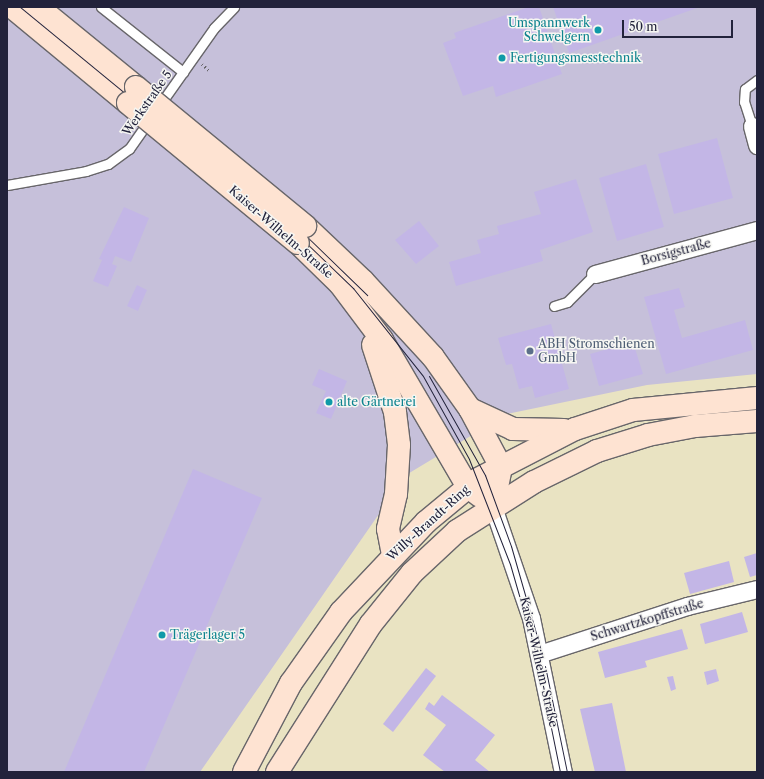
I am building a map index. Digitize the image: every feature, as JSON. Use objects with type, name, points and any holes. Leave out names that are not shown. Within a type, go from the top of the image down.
[{"type":"main road","name":"Kaiser-Wilhelm-Straße","points":[[12,7],[132,95],[301,235],[362,281],[433,357],[470,409],[501,467]]},
{"type":"main road","name":"Kaiser-Wilhelm-Straße","points":[[38,7],[132,95]]},
{"type":"main road","name":"Kaiser-Wilhelm-Straße","points":[[301,235],[340,284],[364,319],[382,340],[468,487],[493,507]]},
{"type":"main road","points":[[364,319],[395,412],[399,445],[396,494],[388,529],[393,554]]},
{"type":"main road","name":"Willy-Brandt-Ring","points":[[244,772],[295,677],[341,612],[393,554],[468,487],[501,467],[575,429],[633,410],[757,398]]},
{"type":"main road","points":[[470,409],[513,429],[575,429]]},
{"type":"main road","points":[[277,772],[352,650],[412,573],[457,531],[493,507],[597,451],[687,428],[757,421]]},
{"type":"main road","points":[[493,507],[501,467]]},
{"type":"street","points":[[754,123],[757,146]]},
{"type":"street","name":"Borsigstraße","points":[[595,274],[757,230]]},
{"type":"street","name":"Kaiser-Wilhelm-Straße","points":[[493,507],[531,618],[563,772]]},
{"type":"street","name":"Schwartzkopffstraße","points":[[539,654],[687,606],[757,589]]},
{"type":"lane","points":[[101,7],[183,72]]},
{"type":"lane","name":"Werkstraße 5","points":[[7,185],[86,171],[108,164],[129,148],[214,28],[234,7]]},
{"type":"lane","points":[[754,123],[744,102],[745,89],[757,80]]},
{"type":"lane","points":[[554,306],[567,302],[595,274]]},
{"type":"shaded area","points":[[7,7],[757,7],[757,374],[647,385],[507,414],[406,475],[200,772],[7,772]]},
{"type":"building","name":"Fertigungsmesstechnik","points":[[529,7],[539,7],[562,74],[496,97],[493,86],[463,96],[443,43],[456,38],[454,33]]},
{"type":"building","name":"Umspannwerk Schwelgern","points":[[553,7],[700,7],[569,53]]},
{"type":"building","points":[[717,138],[733,198],[674,214],[658,154]]},
{"type":"building","points":[[646,164],[664,227],[617,241],[599,178]]},
{"type":"building","points":[[576,179],[593,232],[540,250],[543,261],[456,286],[449,262],[481,253],[477,240],[499,234],[497,226],[541,214],[534,192]]},
{"type":"building","points":[[124,207],[149,218],[131,262],[115,256],[112,264],[117,266],[108,287],[93,281],[102,260],[99,259]]},
{"type":"building","points":[[419,221],[439,246],[416,264],[395,240]]},
{"type":"building","points":[[137,285],[147,290],[138,311],[127,306]]},
{"type":"building","points":[[679,288],[685,307],[674,310],[682,338],[745,320],[753,350],[666,374],[644,297]]},
{"type":"building","name":"ABH Stromschienen GmbH","points":[[551,324],[569,389],[535,398],[532,386],[519,389],[512,364],[506,365],[498,338]]},
{"type":"building","points":[[633,342],[643,374],[599,386],[590,354]]},
{"type":"building","name":"alte Gärtnerei","points":[[319,369],[347,381],[331,419],[316,413],[326,391],[312,385]]},
{"type":"building","name":"Trägerlager 5","points":[[193,469],[262,498],[144,772],[64,772]]},
{"type":"building","points":[[757,553],[757,575],[750,577],[744,557]]},
{"type":"building","points":[[729,561],[734,582],[690,594],[684,573]]},
{"type":"building","points":[[742,612],[748,632],[705,644],[700,624]]},
{"type":"building","points":[[682,629],[688,649],[645,661],[647,667],[605,678],[598,652]]},
{"type":"building","points":[[426,668],[436,676],[393,732],[383,724]]},
{"type":"building","points":[[716,669],[719,681],[707,685],[704,672]]},
{"type":"building","points":[[673,676],[676,689],[671,691],[667,677]]},
{"type":"building","points":[[442,695],[495,735],[475,760],[490,772],[445,772],[423,755],[446,725],[425,709],[429,702],[434,706]]},
{"type":"building","points":[[612,703],[626,772],[595,772],[580,709]]},
{"type":"tram line","points":[[20,7],[300,237],[353,288],[423,376],[469,459],[510,564],[536,654],[560,772]]},
{"type":"tram line","points":[[299,229],[367,295]]},
{"type":"tram line","points":[[429,376],[485,475],[511,546],[540,647]]},
{"type":"tram line","points":[[545,666],[567,772]]},
{"type":"place","name":"Umspannwerk Schwelgern","points":[[598,30]]},
{"type":"place","name":"Fertigungsmesstechnik","points":[[502,58]]},
{"type":"place","name":"ABH Stromschienen GmbH","points":[[530,351]]},
{"type":"place","name":"alte Gärtnerei","points":[[329,402]]},
{"type":"place","name":"Trägerlager 5","points":[[162,635]]}]
